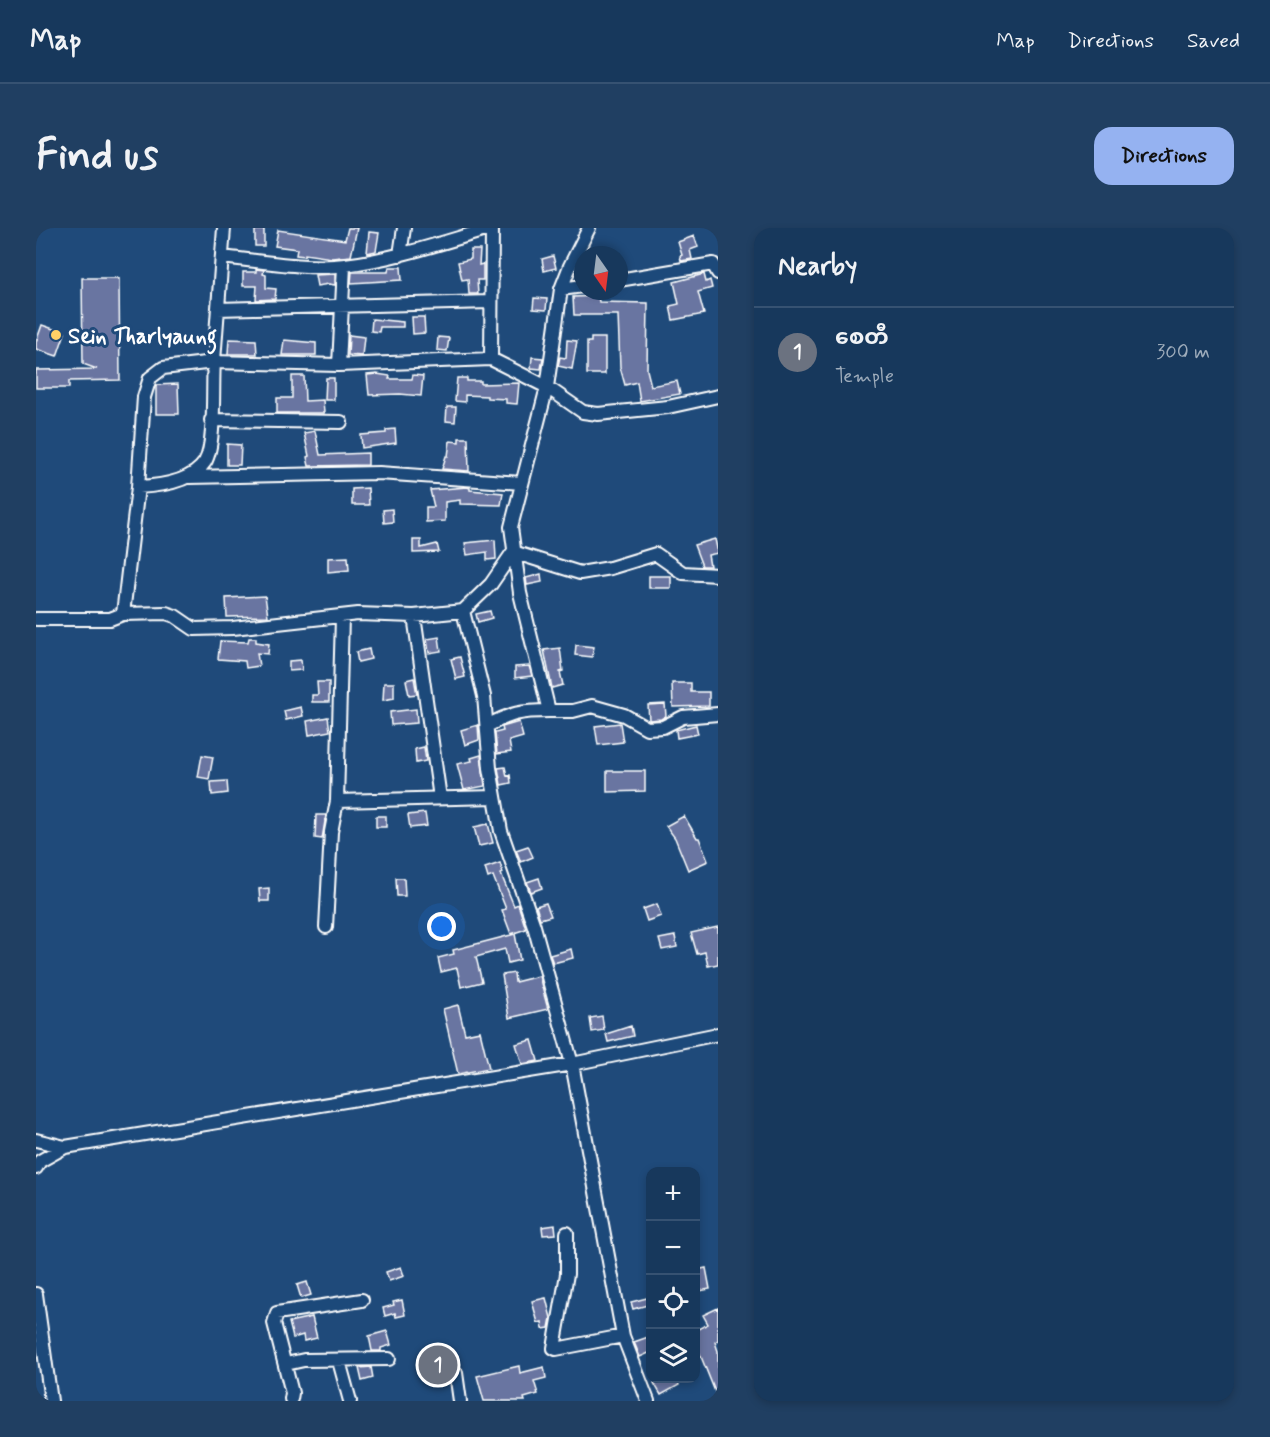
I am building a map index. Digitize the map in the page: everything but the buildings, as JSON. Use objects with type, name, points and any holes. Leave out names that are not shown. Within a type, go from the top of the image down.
[{"type":"street","points":[[189,477],[205,462],[210,443],[224,228]]},
{"type":"street","points":[[400,255],[404,228]]},
{"type":"street","points":[[222,257],[320,266],[345,266],[400,255],[492,228],[491,359]]},
{"type":"street","points":[[549,711],[520,593],[511,527],[547,387],[561,289],[589,228]]},
{"type":"street","points":[[628,279],[716,265]]},
{"type":"street","points":[[339,365],[345,266]]},
{"type":"street","points":[[561,289],[574,287]]},
{"type":"street","points":[[218,309],[491,302]]},
{"type":"street","points":[[123,614],[138,487],[144,397],[150,378],[163,368],[214,363],[339,365],[491,359],[547,387],[583,412],[598,414],[668,407],[718,396]]},
{"type":"street","points":[[211,420],[341,422]]},
{"type":"street","points":[[138,487],[189,477],[379,473],[522,483]]},
{"type":"street","points":[[513,552],[580,573],[610,568],[656,554],[683,573],[718,575]]},
{"type":"street","points":[[36,619],[110,619],[123,614],[166,613],[194,628],[233,628],[358,614],[414,616],[463,610],[491,584],[513,552]]},
{"type":"street","points":[[463,610],[484,696],[490,768],[501,831],[534,926],[572,1064],[622,1336],[648,1401]]},
{"type":"street","points":[[414,616],[440,798]]},
{"type":"street","points":[[326,927],[331,832],[337,801],[342,617]]},
{"type":"street","points":[[487,726],[508,714],[525,711],[573,711],[592,706],[624,715],[646,728],[663,727],[683,717],[718,714]]},
{"type":"street","points":[[337,801],[495,797]]},
{"type":"street","points":[[36,1168],[40,1161],[65,1147],[572,1064],[718,1034]]},
{"type":"street","points":[[36,1140],[65,1147]]},
{"type":"street","points":[[567,1233],[567,1274],[554,1348],[622,1336]]},
{"type":"street","points":[[36,1294],[51,1401]]},
{"type":"street","points":[[287,1400],[292,1393],[274,1323],[277,1313],[362,1300]]},
{"type":"street","points":[[286,1365],[304,1360],[389,1359]]},
{"type":"street","points":[[339,1361],[350,1401]]},
{"type":"street","points":[[456,1373],[460,1401]]},
{"type":"place","name":"Sein Tharlyaung","points":[[56,335]]},
{"type":"place","name":"စေတီ","points":[[438,1365]]}]
